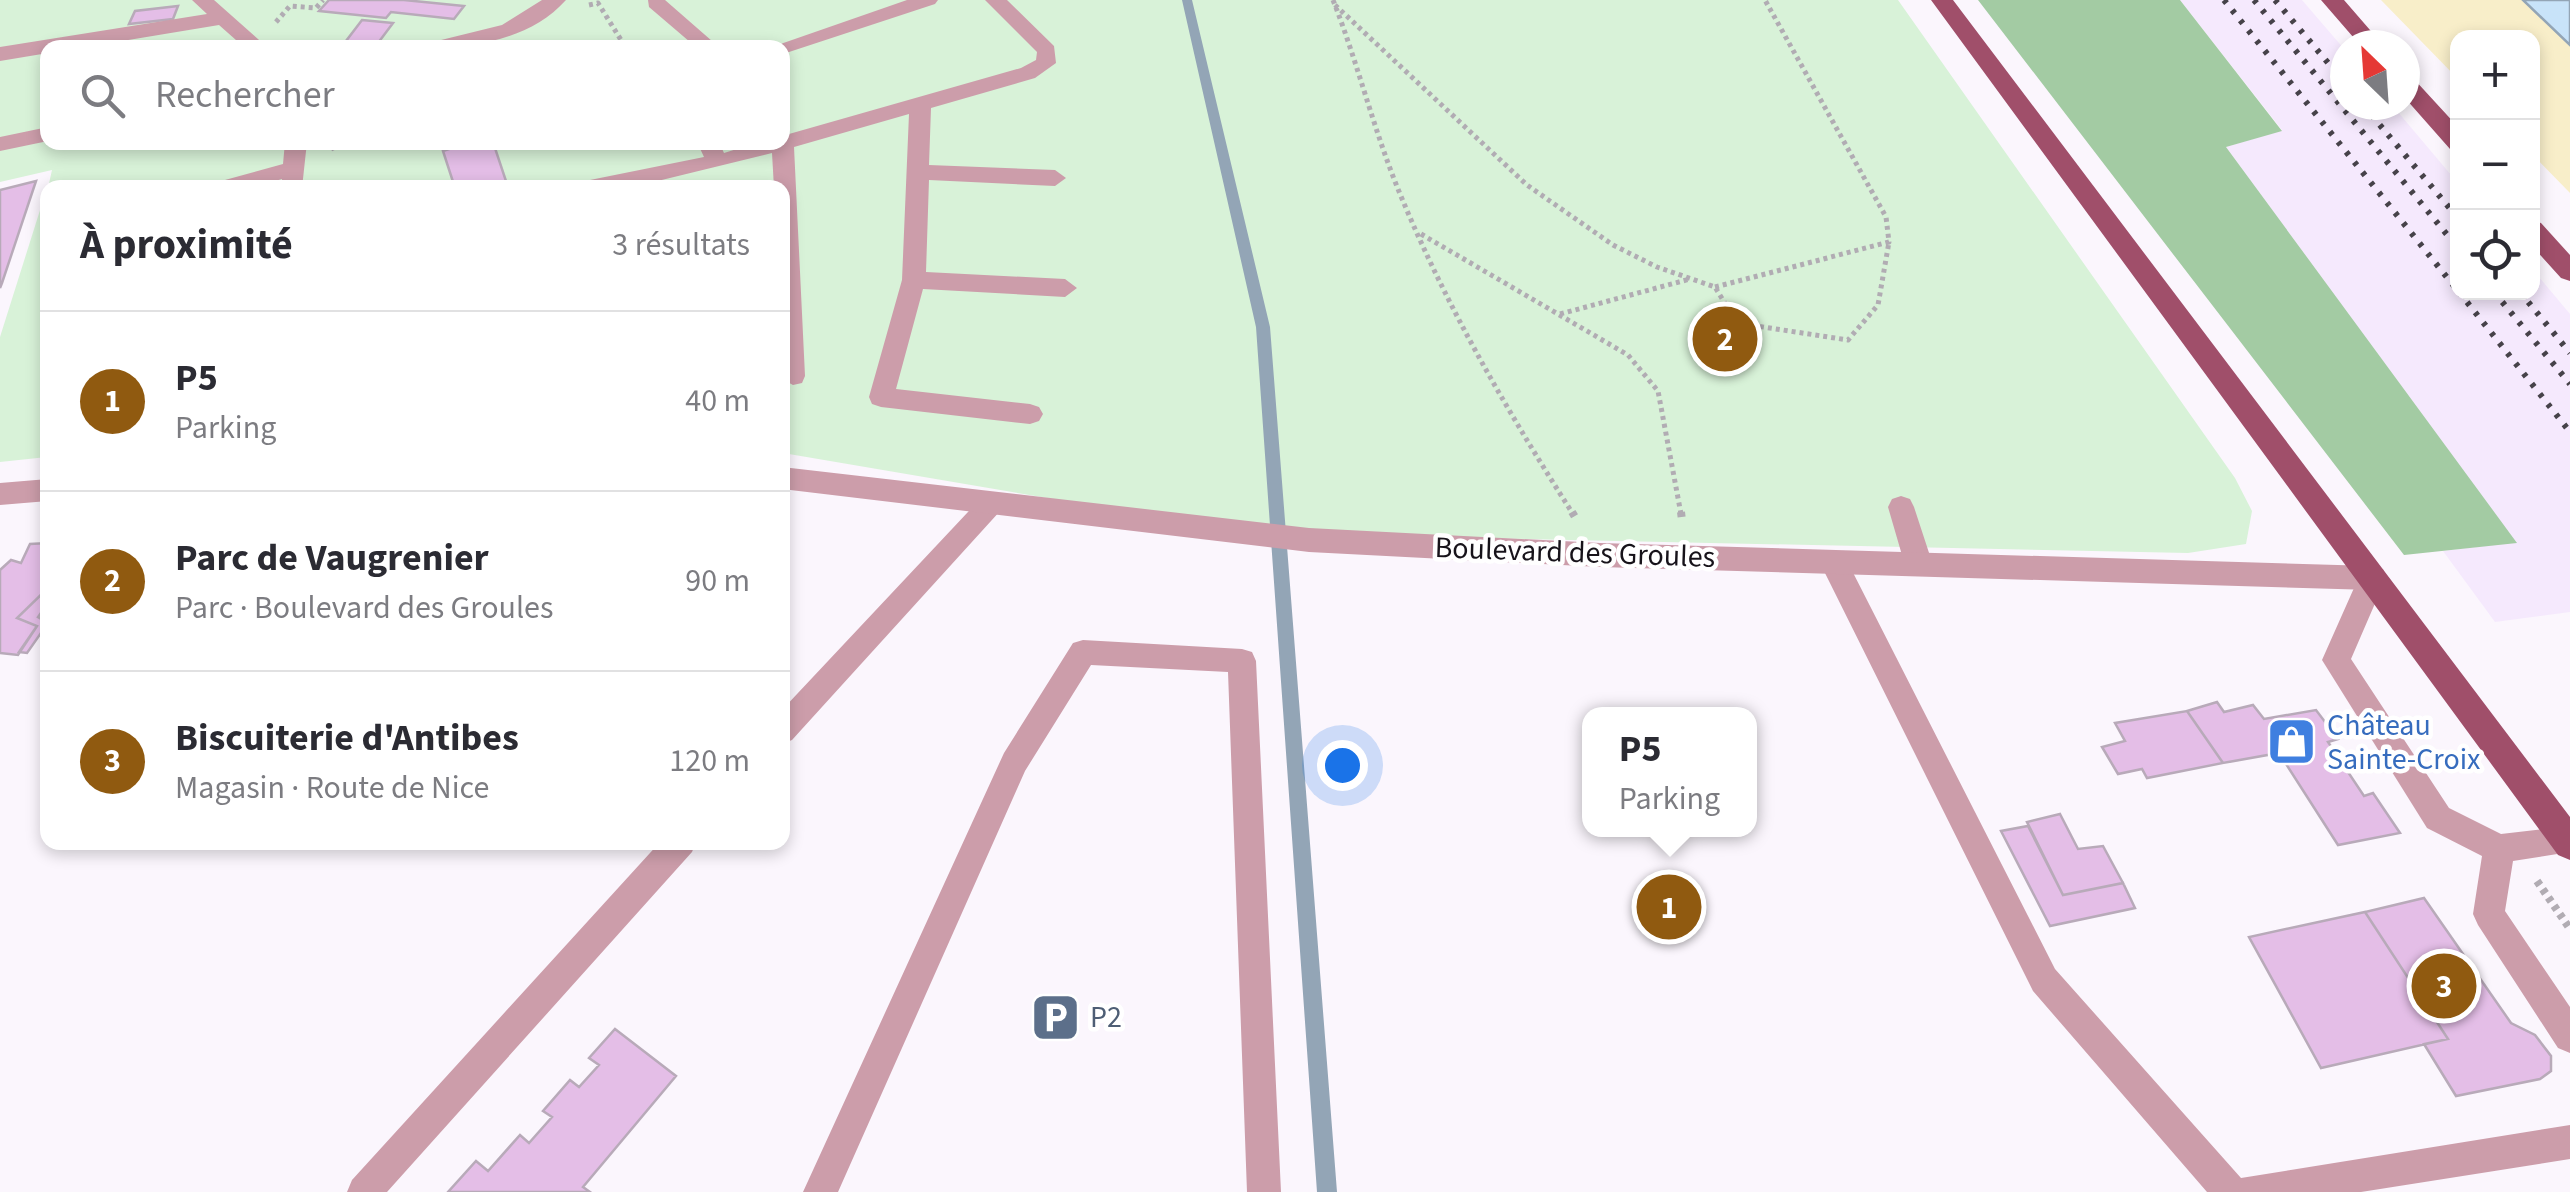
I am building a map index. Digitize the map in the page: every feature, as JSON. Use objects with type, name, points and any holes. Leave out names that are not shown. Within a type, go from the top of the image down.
[{"type":"main road","points":[[1942,0],[2568,842]]},
{"type":"main road","points":[[2332,0],[2359,30]]},
{"type":"main road","points":[[2420,100],[2450,134]]},
{"type":"main road","points":[[2540,238],[2570,272]]},
{"type":"street","name":"Boulevard des Groules","points":[[790,479],[1309,540],[1600,555],[2372,578]]},
{"type":"street","points":[[0,494],[40,491]]},
{"type":"lane","points":[[202,0],[249,40]]},
{"type":"lane","points":[[468,40],[509,30],[556,0]]},
{"type":"lane","points":[[790,44],[928,0]]},
{"type":"lane","points":[[790,141],[1028,74],[1046,63],[1047,51],[995,0]]},
{"type":"lane","points":[[656,3],[700,40]]},
{"type":"lane","points":[[530,16],[578,8]]},
{"type":"lane","points":[[87,40],[223,18]]},
{"type":"lane","points":[[0,54],[40,48]]},
{"type":"lane","points":[[920,104],[914,280],[881,397],[1030,414]]},
{"type":"lane","points":[[0,144],[40,136]]},
{"type":"lane","points":[[293,178],[295,150]]},
{"type":"lane","points":[[783,150],[785,180]]},
{"type":"lane","points":[[643,180],[712,152]]},
{"type":"lane","points":[[918,172],[1055,178]]},
{"type":"lane","points":[[914,280],[1065,288]]},
{"type":"lane","points":[[790,306],[793,376]]},
{"type":"lane","points":[[790,723],[992,503]]},
{"type":"lane","points":[[1901,506],[1918,562]]},
{"type":"lane","points":[[1833,561],[2044,980],[2230,1192]]},
{"type":"lane","points":[[2372,578],[2336,660],[2438,818],[2499,849],[2568,842]]},
{"type":"lane","points":[[820,1192],[1014,762],[1083,652],[1242,661],[1264,1192]]},
{"type":"lane","points":[[2499,849],[2489,914],[2570,1036]]},
{"type":"lane","points":[[364,1192],[674,850]]},
{"type":"lane","points":[[2249,1192],[2570,1142]]},
{"type":"path","points":[[263,40],[290,6],[316,8],[323,0]]},
{"type":"path","points":[[1715,287],[1737,322],[1848,340],[1878,305],[1889,242],[1886,217],[1765,0]]},
{"type":"path","points":[[578,8],[598,2],[621,40]]},
{"type":"path","points":[[1334,2],[1522,180],[1655,266],[1715,287],[1889,242]]},
{"type":"path","points":[[1334,2],[1356,55],[1402,200],[1511,418],[1600,555]]},
{"type":"path","points":[[1418,233],[1628,355],[1658,391],[1679,491],[1687,556]]},
{"type":"path","points":[[1560,314],[1691,279]]},
{"type":"shaded area","points":[[2180,0],[2302,0],[2330,33],[2330,120],[2405,120],[2450,174],[2450,300],[2540,300],[2540,278],[2570,314],[2570,612],[2495,622],[2443,551],[2516,542],[2226,147],[2282,130]]},
{"type":"green space","points":[[0,0],[1898,0],[2235,478],[2252,511],[2246,544],[2188,553],[1285,534],[1100,507],[790,454],[790,180],[50,180],[52,170],[0,182]]},
{"type":"green space","points":[[1978,0],[2180,0],[2282,131],[2226,147],[2517,543],[2404,555]]},
{"type":"green space","points":[[40,210],[40,458],[0,462],[0,337]]},
{"type":"sand","points":[[2381,0],[2523,0],[2570,45],[2570,193],[2540,162],[2540,30],[2450,30],[2450,71],[2420,40],[2420,30],[2410,30]]},
{"type":"water","points":[[2523,0],[2570,0],[2570,45]]},
{"type":"building","points":[[329,0],[404,0],[464,6],[454,19],[391,12],[386,18],[319,11]]},
{"type":"building","points":[[178,6],[173,19],[129,24],[135,11]]},
{"type":"building","points":[[362,20],[393,23],[380,40],[347,40]]},
{"type":"building","points":[[496,150],[506,180],[452,180],[443,151]]},
{"type":"building","points":[[36,181],[2,283],[0,288],[0,190]]},
{"type":"building","points":[[40,543],[40,596],[17,618],[37,626],[18,655],[0,653],[0,570],[11,560],[21,563],[30,544]]},
{"type":"building","points":[[40,596],[40,634],[27,653],[19,652],[37,626],[17,618]]},
{"type":"building","points":[[2217,702],[2224,712],[2253,705],[2264,719],[2316,710],[2338,739],[2328,742],[2364,796],[2373,793],[2400,833],[2338,845],[2279,753],[2223,763],[2187,711]]},
{"type":"building","points":[[2187,711],[2223,763],[2147,778],[2142,769],[2118,774],[2102,747],[2125,741],[2115,723]]},
{"type":"building","points":[[2060,814],[2078,849],[2103,846],[2123,883],[2063,895],[2027,822]]},
{"type":"building","points":[[2028,826],[2063,895],[2123,883],[2135,908],[2050,926],[2001,831]]},
{"type":"building","points":[[2424,898],[2511,1023],[2535,1035],[2551,1056],[2551,1071],[2540,1079],[2456,1096],[2424,1044],[2448,1039],[2365,912]]},
{"type":"building","points":[[2365,912],[2448,1039],[2321,1068],[2249,937]]},
{"type":"building","points":[[615,1029],[676,1076],[583,1187],[590,1192],[448,1192],[476,1161],[488,1171],[520,1135],[529,1143],[552,1117],[543,1111],[570,1080],[579,1087],[599,1065],[589,1058]]},
{"type":"waterway","points":[[1187,0],[1263,327],[1327,1192]]},
{"type":"railway","points":[[2224,0],[2450,281]]},
{"type":"railway","points":[[2254,0],[2450,238]]},
{"type":"railway","points":[[2275,0],[2330,65]]},
{"type":"railway","points":[[2376,120],[2451,210]]},
{"type":"railway","points":[[2465,300],[2570,432]]},
{"type":"railway","points":[[2501,300],[2570,384]]},
{"type":"railway","points":[[2527,300],[2570,353]]},
{"type":"place","name":"Parc de Vaugrenier","points":[[1725,339]]},
{"type":"place","name":"Château Sainte-Croix","points":[[2292,742]]},
{"type":"place","name":"P5","points":[[1669,907]]},
{"type":"place","name":"Biscuiterie d'Antibes","points":[[2444,986]]},
{"type":"place","name":"P2","points":[[1055,1017]]}]
